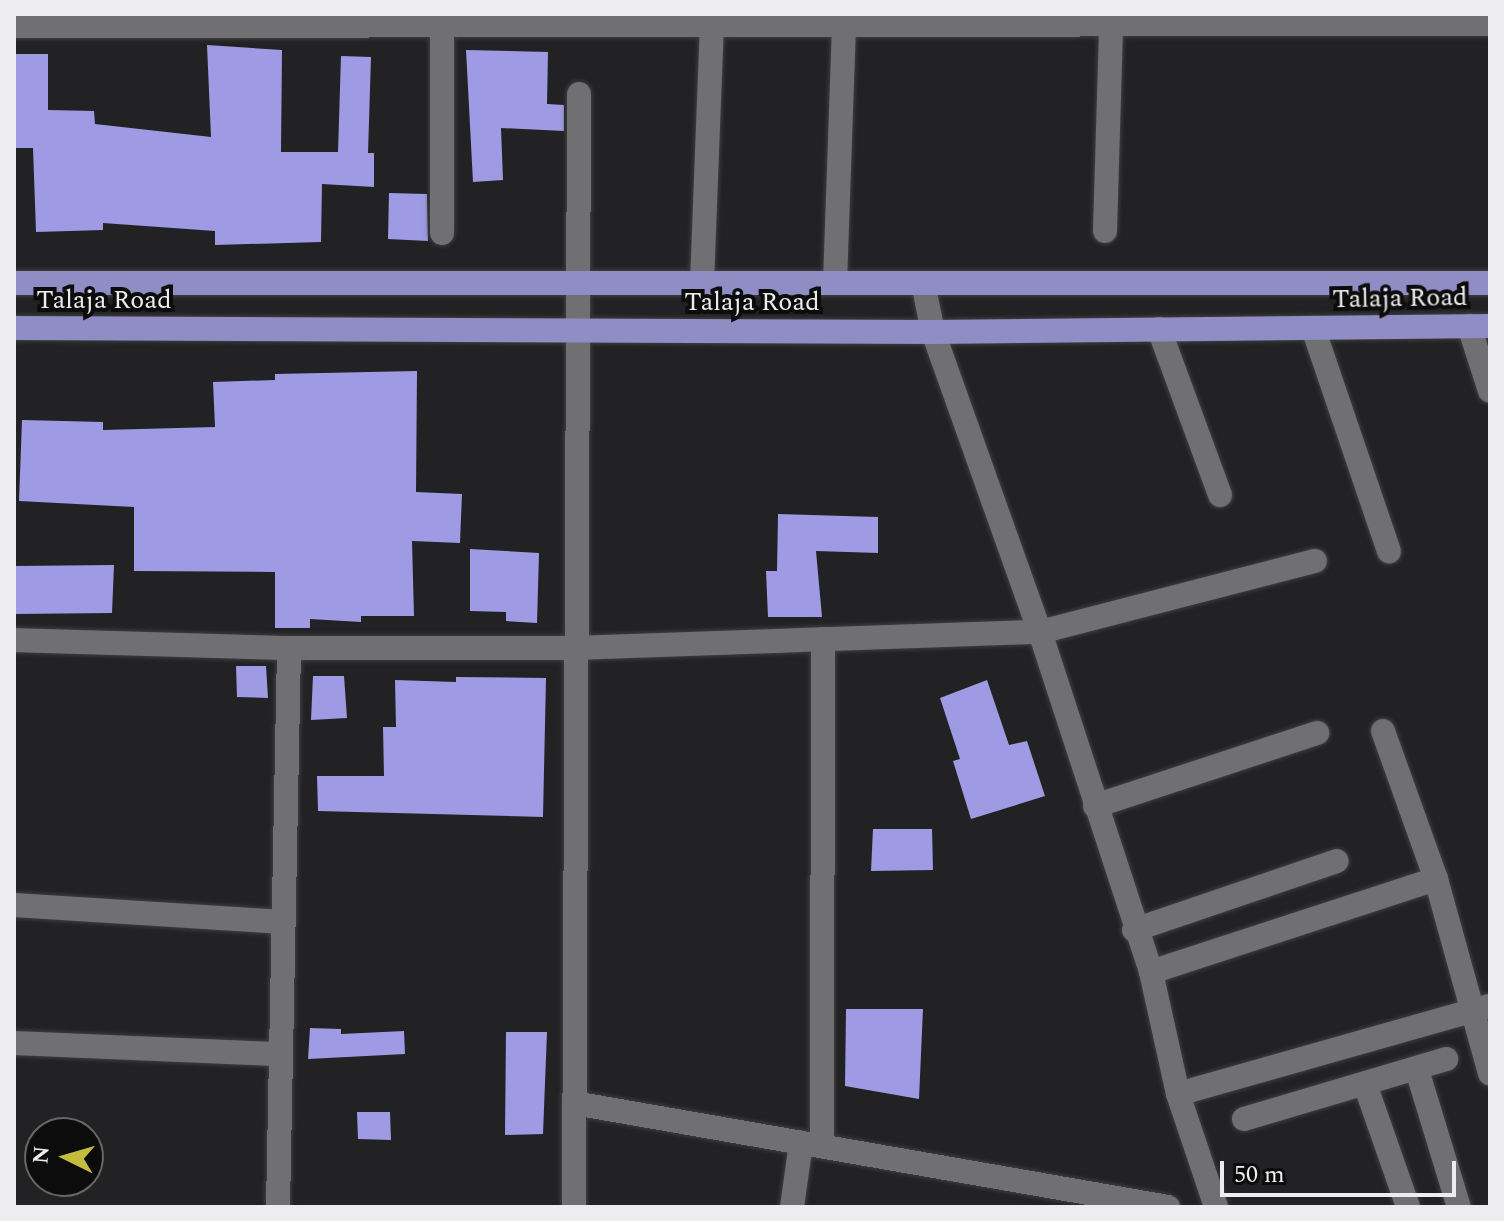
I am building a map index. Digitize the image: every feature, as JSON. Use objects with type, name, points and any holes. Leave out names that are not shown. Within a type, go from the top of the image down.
[{"type":"main road","name":"Talaja Road","points":[[14,283],[1490,283]]},
{"type":"main road","name":"Talaja Road","points":[[14,328],[933,332],[1479,326]]},
{"type":"street","points":[[702,283],[712,24]]},
{"type":"street","points":[[835,283],[844,24]]},
{"type":"street","points":[[1105,231],[1111,24]]},
{"type":"street","points":[[14,26],[1490,24]]},
{"type":"street","points":[[442,25],[442,233]]},
{"type":"street","points":[[574,1207],[575,331],[579,94]]},
{"type":"street","points":[[923,283],[933,332],[1040,632],[1134,930],[1151,972],[1178,1094],[1216,1207]]},
{"type":"street","points":[[1479,326],[1490,391]]},
{"type":"street","points":[[1313,328],[1389,551]]},
{"type":"street","points":[[1159,329],[1220,495]]},
{"type":"street","points":[[14,640],[289,648],[574,648],[1040,632],[1315,561]]},
{"type":"street","points":[[792,1207],[812,1145],[823,639]]},
{"type":"street","points":[[278,1207],[289,648]]},
{"type":"street","points":[[1383,731],[1482,1009],[1490,1074]]},
{"type":"street","points":[[1095,806],[1317,733]]},
{"type":"street","points":[[1134,930],[1337,861]]},
{"type":"street","points":[[1151,972],[1436,879]]},
{"type":"street","points":[[14,905],[283,922]]},
{"type":"street","points":[[1178,1094],[1482,1009]]},
{"type":"street","points":[[14,1043],[281,1054]]},
{"type":"street","points":[[1244,1119],[1446,1059]]},
{"type":"street","points":[[1417,1070],[1459,1207]]},
{"type":"street","points":[[1365,1084],[1408,1207]]},
{"type":"street","points":[[574,1103],[1168,1207]]},
{"type":"building","points":[[207,45],[282,50],[281,152],[338,152],[341,56],[371,57],[368,153],[374,153],[374,187],[322,184],[321,242],[215,245],[215,231],[103,223],[103,230],[36,232],[33,148],[14,148],[14,54],[48,54],[48,110],[94,111],[95,124],[211,137]]},
{"type":"building","points":[[466,50],[548,52],[547,104],[564,105],[564,131],[501,128],[503,180],[473,182]]},
{"type":"building","points":[[389,193],[427,194],[428,241],[388,239]]},
{"type":"building","points":[[417,371],[416,492],[462,494],[460,543],[412,541],[414,616],[361,616],[361,622],[310,619],[310,628],[275,628],[275,572],[134,571],[134,507],[19,501],[22,420],[103,422],[103,430],[215,427],[213,382],[275,380],[275,374]]},
{"type":"building","points":[[778,514],[878,517],[878,553],[816,551],[822,617],[768,617],[766,571],[777,571]]},
{"type":"building","points":[[470,549],[539,553],[537,623],[506,621],[506,612],[470,611]]},
{"type":"building","points":[[114,565],[112,613],[14,614],[14,566]]},
{"type":"building","points":[[236,666],[266,666],[268,698],[237,697]]},
{"type":"building","points":[[313,676],[344,676],[347,718],[311,720]]},
{"type":"building","points":[[456,677],[546,678],[543,817],[318,811],[317,776],[384,776],[383,727],[396,727],[395,680],[456,682]]},
{"type":"building","points":[[987,680],[1009,745],[1027,741],[1045,796],[971,819],[953,761],[960,759],[940,698]]},
{"type":"building","points":[[873,829],[932,829],[933,870],[871,871]]},
{"type":"building","points":[[846,1009],[923,1009],[919,1099],[845,1086]]},
{"type":"building","points":[[310,1028],[341,1029],[341,1034],[404,1031],[405,1054],[308,1059]]},
{"type":"building","points":[[506,1032],[547,1032],[543,1134],[505,1135]]},
{"type":"building","points":[[357,1112],[390,1112],[391,1140],[358,1139]]}]
